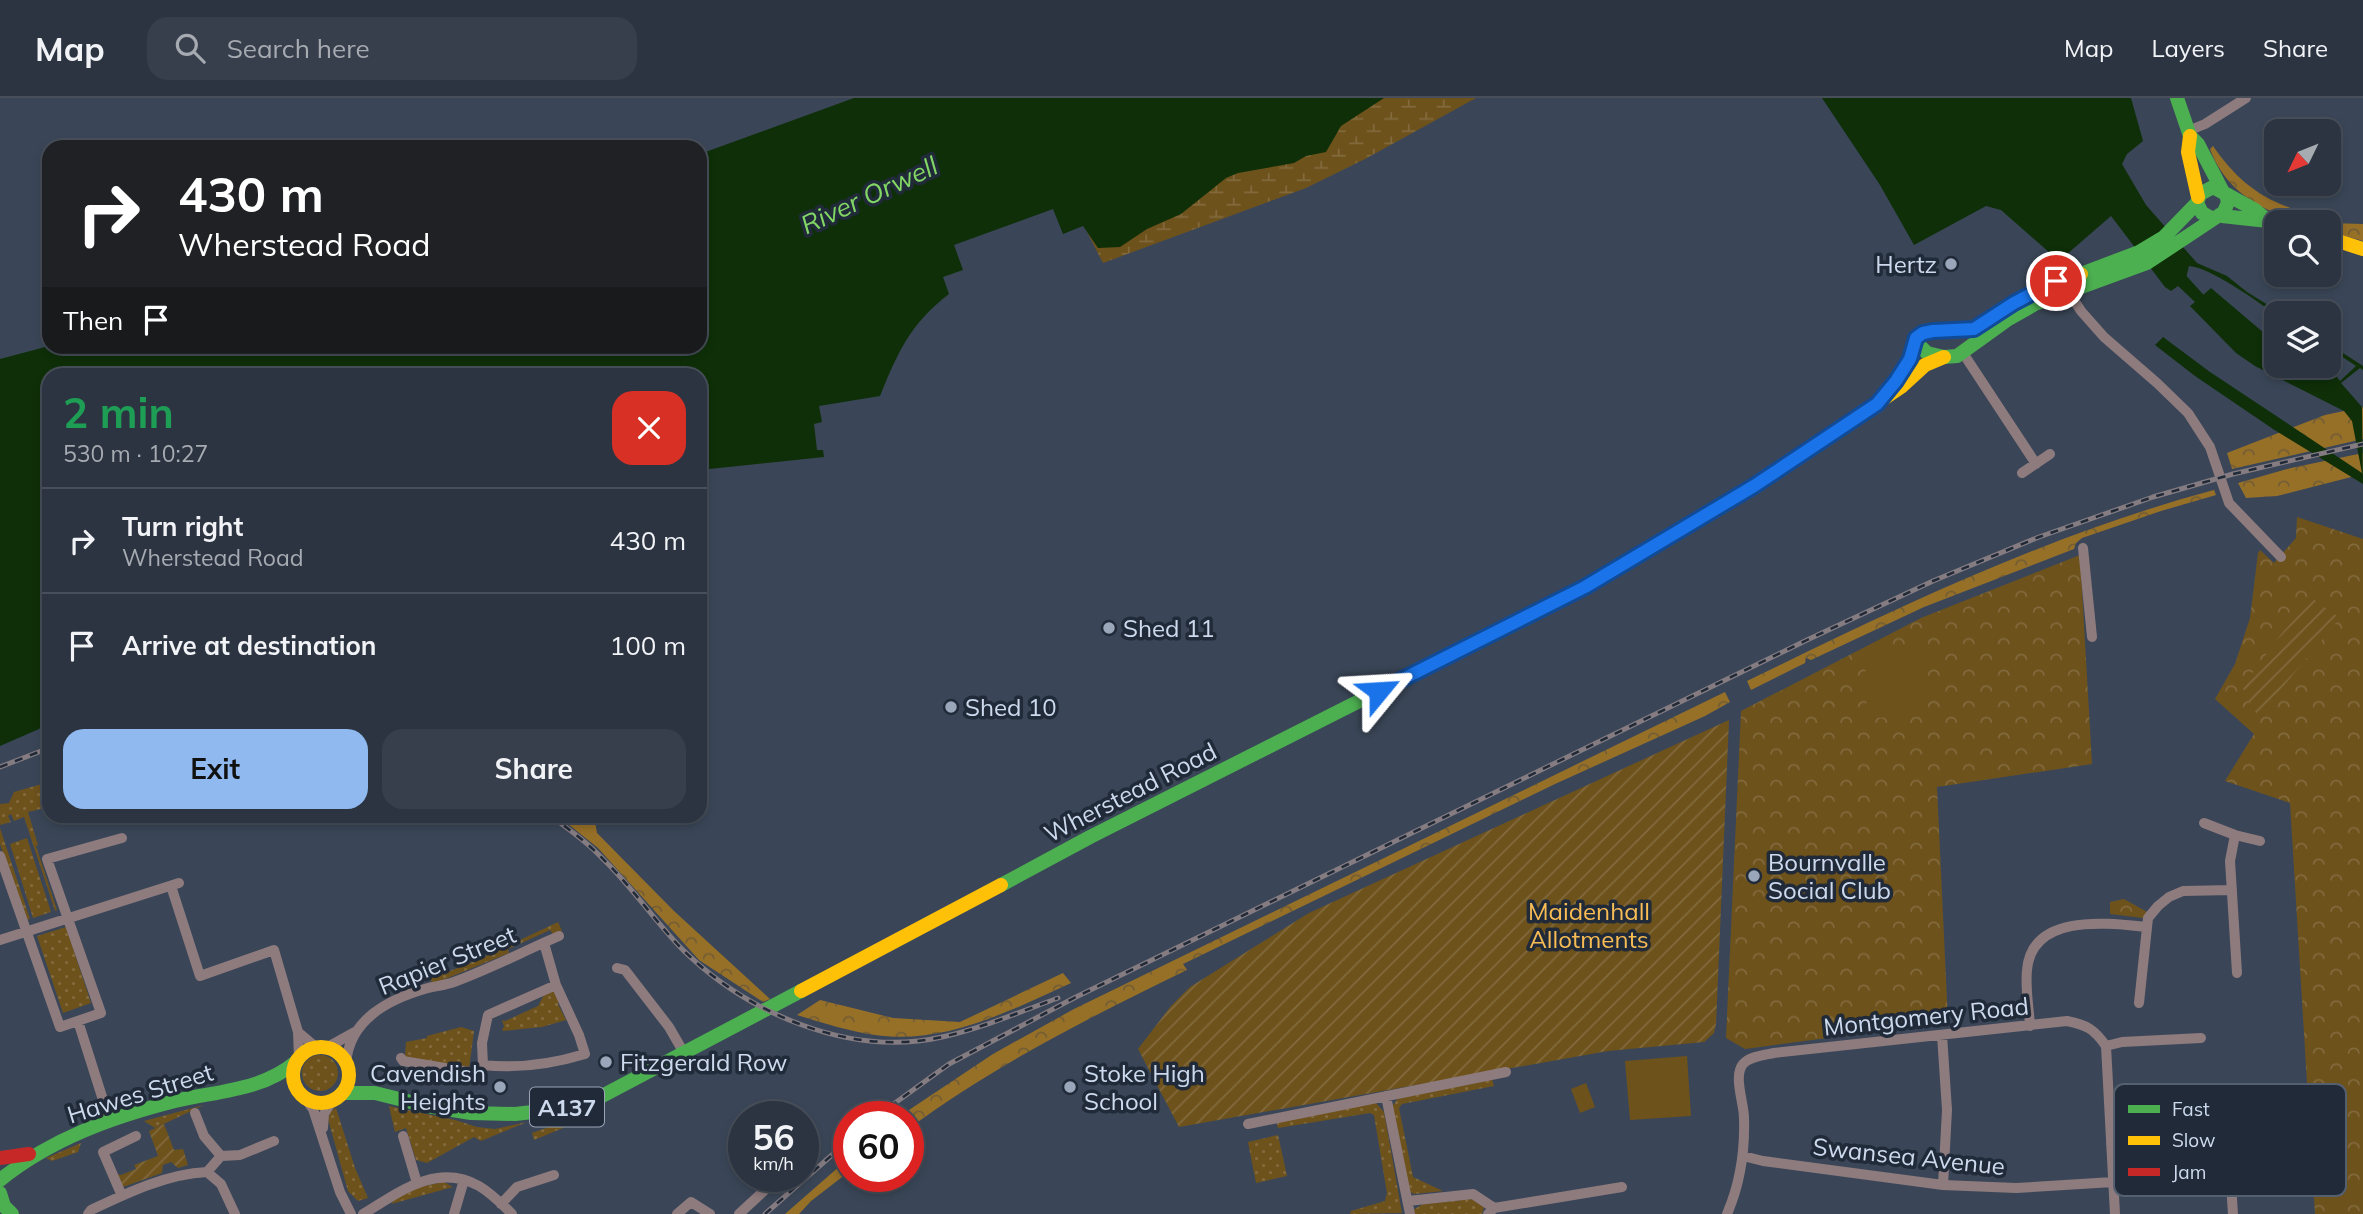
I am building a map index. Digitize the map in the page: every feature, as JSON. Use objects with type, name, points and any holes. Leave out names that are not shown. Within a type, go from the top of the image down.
[{"type":"main road","points":[[2177,98],[2189,134],[2188,152],[2202,213],[2217,217],[2264,220]]},
{"type":"main road","points":[[2189,134],[2198,144],[2224,192],[2228,205],[2217,217]]},
{"type":"main road","points":[[2197,200],[2207,188],[2217,188],[2264,216]]},
{"type":"main road","name":"Wherstead Road","points":[[2179,233],[2197,200]]},
{"type":"main road","name":"Wherstead Road","points":[[347,1067],[357,1079],[374,1091],[409,1102],[456,1111],[509,1114],[537,1112],[571,1106],[602,1096],[1090,837],[1585,587],[1754,486],[1877,404],[1925,365],[1963,353],[2015,315],[2035,304],[2143,257],[2179,233],[2217,217]]},
{"type":"main road","points":[[2341,242],[2363,249]]},
{"type":"main road","name":"Wherstead Road","points":[[1877,404],[1904,368],[1916,338],[1923,333],[1974,329],[2035,291],[2143,257]]},
{"type":"main road","points":[[1916,342],[1927,353],[1944,357]]},
{"type":"main road","name":"A137","points":[[298,1060],[309,1050],[326,1049],[347,1067]]},
{"type":"main road","points":[[298,1060],[293,1078],[302,1096]]},
{"type":"main road","name":"Hawes Street","points":[[0,1180],[16,1165],[35,1153],[99,1125],[173,1102],[261,1083],[281,1075],[298,1060]]},
{"type":"main road","points":[[337,1097],[348,1082],[347,1067]]},
{"type":"main road","name":"Hawes Street","points":[[261,1083],[279,1086],[302,1096]]},
{"type":"main road","name":"Wherstead Road","points":[[337,1097],[374,1091]]},
{"type":"main road","name":"A137","points":[[302,1096],[318,1103],[337,1097]]},
{"type":"main road","name":"Hawes Street","points":[[0,1158],[35,1153]]},
{"type":"main road","points":[[0,1193],[4,1206],[12,1214]]},
{"type":"street","points":[[2189,134],[2246,98]]},
{"type":"street","points":[[2068,291],[2104,337],[2188,413],[2210,447],[2229,503],[2281,556]]},
{"type":"street","points":[[1963,353],[2036,464]]},
{"type":"street","points":[[2022,472],[2050,454]]},
{"type":"street","points":[[2083,548],[2092,637]]},
{"type":"street","points":[[2204,823],[2260,841]]},
{"type":"street","points":[[2235,835],[2230,861],[2236,972]]},
{"type":"street","points":[[0,856],[60,1027],[101,1013],[47,859],[122,838]]},
{"type":"street","points":[[0,940],[175,885],[200,976],[274,950],[298,1032],[298,1060]]},
{"type":"street","points":[[2139,1003],[2148,918],[2169,897],[2183,891],[2232,890]]},
{"type":"street","points":[[2030,1026],[2026,970],[2031,953],[2046,935],[2064,927],[2106,923],[2147,926]]},
{"type":"street","name":"Rapier Street","points":[[347,1067],[348,1047],[357,1031],[367,1018],[384,1005],[426,989],[452,983],[559,936]]},
{"type":"street","points":[[483,1065],[536,1065],[585,1054],[556,985],[544,943]]},
{"type":"street","points":[[617,968],[625,970],[669,1027],[684,1053]]},
{"type":"street","points":[[401,1058],[427,1067],[481,1074],[482,1043],[488,1015],[556,985]]},
{"type":"street","points":[[78,1021],[104,1103],[99,1125]]},
{"type":"street","name":"Montgomery Road","points":[[1743,1156],[1744,1116],[1739,1075],[1743,1064],[1754,1058],[2067,1021],[2086,1025],[2106,1046]]},
{"type":"street","name":"Rapier Street","points":[[326,1049],[357,1031]]},
{"type":"street","points":[[298,1032],[326,1049]]},
{"type":"street","points":[[1942,1035],[1947,1110],[1943,1185]]},
{"type":"street","points":[[2115,1214],[2106,1046],[2123,1042],[2201,1038]]},
{"type":"street","points":[[1248,1124],[1506,1072]]},
{"type":"street","points":[[302,1096],[313,1109],[340,1192],[351,1214]]},
{"type":"street","points":[[1386,1096],[1410,1214]]},
{"type":"street","points":[[324,1138],[322,1120],[337,1097]]},
{"type":"street","points":[[104,1103],[123,1117]]},
{"type":"street","points":[[195,1114],[204,1136],[222,1156]]},
{"type":"street","points":[[122,1196],[103,1152],[136,1136]]},
{"type":"street","points":[[402,1136],[417,1183]]},
{"type":"street","points":[[207,1172],[222,1156],[240,1155],[274,1141]]},
{"type":"street","points":[[1727,1214],[1743,1156]]},
{"type":"street","name":"Swansea Avenue","points":[[1743,1156],[1943,1185],[2016,1188],[2113,1182]]},
{"type":"street","points":[[88,1214],[91,1210],[122,1196],[184,1173],[207,1172],[221,1184],[235,1214]]},
{"type":"street","points":[[501,1204],[517,1187],[554,1175]]},
{"type":"street","points":[[363,1214],[417,1183],[435,1177],[464,1180],[481,1187],[512,1214]]},
{"type":"street","points":[[454,1214],[464,1180]]},
{"type":"street","points":[[1408,1201],[1473,1194],[1491,1211],[1622,1187]]},
{"type":"street","points":[[739,1214],[763,1192]]},
{"type":"street","points":[[2232,1196],[2233,1214]]},
{"type":"street","points":[[677,1214],[691,1202],[710,1214]]},
{"type":"green space","points":[[1345,98],[1476,98],[1306,188],[1103,263],[1084,226]]},
{"type":"green space","points":[[2213,146],[2237,175],[2255,190],[2297,210],[2269,210],[2255,203],[2228,180],[2210,149]]},
{"type":"green space","points":[[2341,223],[2363,224],[2363,241],[2341,235]]},
{"type":"green space","points":[[2363,406],[2363,439],[2232,469],[2227,453],[2325,415],[2344,411],[2360,415]]},
{"type":"green space","points":[[2363,453],[2363,474],[2277,496],[2246,498],[2238,483],[2291,468]]},
{"type":"green space","points":[[2214,490],[2216,495],[2082,538],[2074,549],[1924,607],[1811,660],[1806,658],[1805,663],[1751,690],[1747,681],[1861,626],[2034,550],[2153,508]]},
{"type":"green space","points":[[2297,517],[2363,539],[2363,1214],[2315,1214],[2314,1196],[2346,1196],[2346,1084],[2307,1084],[2290,803],[2225,781],[2254,734],[2215,699],[2235,664],[2250,618],[2258,553],[2260,550],[2274,563],[2296,538]]},
{"type":"green space","points":[[2080,555],[2092,764],[1937,787],[1948,1022],[1745,1049],[1726,1038],[1741,711],[1921,618]]},
{"type":"green space","points":[[2313,599],[2340,618],[2258,717],[2242,687],[2282,633]]},
{"type":"green space","points":[[1925,649],[1927,716],[1867,718],[1865,651]]},
{"type":"green space","points":[[1725,692],[1730,702],[1183,964],[1187,970],[1079,1024],[1009,1063],[924,1118],[922,1101],[993,1054],[1074,1009]]},
{"type":"green space","name":"Maidenhall Allotments","points":[[1729,720],[1716,1024],[1714,1033],[1704,1042],[1608,1051],[1179,1127],[1138,1049],[1171,1006],[1190,987],[1309,913]]},
{"type":"green space","points":[[42,784],[42,809],[28,812],[57,910],[55,911],[24,817],[14,821],[11,814],[8,816],[11,822],[0,825],[0,804],[9,803],[14,792]]},
{"type":"green space","points":[[567,823],[595,823],[597,833],[674,911],[770,999],[763,1002],[699,960],[598,848]]},
{"type":"green space","points":[[0,828],[30,919],[25,920],[0,844]]},
{"type":"green space","points":[[27,838],[51,912],[33,918],[10,844]]},
{"type":"green space","points":[[2124,899],[2149,913],[2143,918],[2110,914],[2110,902]]},
{"type":"green space","points":[[558,922],[562,931],[553,934],[550,930],[508,949],[509,953],[438,982],[432,982],[428,977],[480,959]]},
{"type":"green space","points":[[66,927],[91,1003],[63,1013],[37,936]]},
{"type":"green space","points":[[1063,973],[1071,983],[976,1023],[926,1035],[875,1035],[797,1015],[820,1000],[893,1018],[960,1022]]},
{"type":"green space","points":[[553,991],[559,998],[558,1004],[566,1020],[542,1027],[502,1031],[502,1020],[538,1006],[545,993]]},
{"type":"green space","points":[[461,1027],[474,1031],[469,1069],[405,1057],[406,1042]]},
{"type":"green space","points":[[320,1055],[332,1061],[338,1073],[332,1085],[320,1091],[308,1085],[302,1073],[308,1061]]},
{"type":"green space","points":[[1687,1056],[1691,1116],[1630,1120],[1625,1061]]},
{"type":"green space","points":[[1492,1079],[1494,1086],[1402,1104],[1399,1108],[1413,1177],[1443,1191],[1414,1194],[1410,1192],[1391,1108],[1399,1097]]},
{"type":"green space","points":[[1586,1083],[1595,1107],[1580,1113],[1571,1089]]},
{"type":"green space","points":[[1376,1103],[1384,1112],[1402,1213],[1350,1214],[1351,1211],[1385,1201],[1387,1193],[1374,1115],[1370,1113],[1278,1128],[1276,1120]]},
{"type":"green space","points":[[204,1105],[155,1128],[144,1121]]},
{"type":"green space","points":[[389,1106],[477,1127],[495,1129],[527,1122],[481,1141],[474,1137],[427,1163],[416,1160],[406,1128],[395,1132]]},
{"type":"green space","points":[[336,1108],[355,1168],[368,1198],[358,1201],[348,1191],[328,1119],[331,1111]]},
{"type":"green space","points":[[585,1114],[585,1119],[534,1140],[532,1133]]},
{"type":"green space","points":[[164,1124],[174,1150],[183,1149],[188,1165],[178,1168],[171,1162],[163,1165],[162,1173],[123,1187],[117,1174],[136,1169],[134,1165],[158,1156],[149,1131]]},
{"type":"green space","points":[[1278,1135],[1287,1176],[1256,1183],[1248,1142]]},
{"type":"green space","points":[[81,1143],[78,1152],[52,1161],[46,1158]]},
{"type":"green space","points":[[833,1172],[833,1184],[799,1214],[785,1214],[810,1192],[819,1192],[819,1184]]},
{"type":"green space","points":[[444,1182],[453,1187],[391,1204],[408,1192]]},
{"type":"green space","points":[[1472,1199],[1484,1207],[1482,1214],[1412,1214],[1413,1210],[1423,1204]]},
{"type":"water","name":"River Orwell","points":[[854,98],[1384,98],[1341,126],[1326,152],[1306,156],[1294,163],[1238,173],[1226,178],[1181,214],[1147,229],[1120,247],[1098,248],[1083,226],[1063,234],[1053,209],[954,245],[963,270],[943,277],[949,294],[924,316],[915,328],[893,366],[880,396],[819,406],[822,422],[814,424],[817,450],[823,450],[824,457],[707,469],[707,368],[42,368],[42,725],[39,729],[0,746],[0,359],[42,348],[42,354],[707,354],[707,151]]},
{"type":"water","points":[[1822,98],[2131,98],[2143,141],[2127,154],[2122,164],[2146,205],[2197,263],[2227,276],[2264,302],[2264,306],[2210,273],[2189,266],[2186,278],[2202,296],[2211,288],[2264,333],[2264,371],[2236,353],[2190,306],[2195,302],[2178,286],[2171,291],[2165,287],[2111,216],[2051,268],[2043,260],[2050,253],[2001,210],[1986,206],[1914,245],[1880,185]]},
{"type":"water","points":[[2163,337],[2210,372],[2362,473],[2352,421],[2344,411],[2279,378],[2338,378],[2340,381],[2356,366],[2341,356],[2341,352],[2363,366],[2363,370],[2360,368],[2341,383],[2362,407],[2363,484],[2273,429],[2155,345]]},
{"type":"waterway","points":[[2184,275],[2203,296]]},
{"type":"railway","points":[[898,1101],[949,1064],[1074,998],[1933,581],[2039,537],[2153,497],[2233,474],[2363,444]]},
{"type":"railway","points":[[0,767],[42,751]]},
{"type":"railway","points":[[560,823],[598,854],[681,948],[707,971],[736,992],[801,1025],[872,1041],[907,1042],[972,1029],[1058,998]]},
{"type":"railway","points":[[765,1214],[833,1154]]},
{"type":"traffic: fast","points":[[2177,98],[2190,136],[2198,144],[2222,190]]},
{"type":"traffic: fast","points":[[1916,342],[1927,353],[1944,357],[1957,356],[2007,320],[2035,304],[2147,263],[2224,212],[2228,202],[2226,194],[2213,187],[2200,194],[2197,203],[2202,213],[2213,219]]},
{"type":"traffic: fast","points":[[2226,194],[2264,217]]},
{"type":"traffic: fast","points":[[2081,274],[2139,252],[2164,237],[2197,203]]},
{"type":"traffic: fast","points":[[2222,216],[2264,221]]},
{"type":"traffic: fast","points":[[1001,885],[1090,837],[1585,587],[1754,486],[1845,425]]},
{"type":"traffic: fast","points":[[342,1093],[375,1093],[427,1106],[471,1113],[515,1114],[559,1109],[602,1096],[801,991]]},
{"type":"traffic: fast","points":[[0,1180],[61,1141],[105,1122],[175,1101],[238,1089],[268,1079],[296,1062]]},
{"type":"traffic: fast","points":[[0,1193],[4,1206],[12,1214]]},
{"type":"traffic: slow","points":[[2190,136],[2188,152],[2198,197]]},
{"type":"traffic: slow","points":[[2341,242],[2363,249]]},
{"type":"traffic: slow","points":[[1890,389],[1910,359],[1916,338],[1922,333],[1974,329],[2035,291],[2081,274]]},
{"type":"traffic: slow","points":[[1845,425],[1901,387],[1925,365],[1944,357]]},
{"type":"traffic: slow","points":[[801,991],[1001,885]]},
{"type":"traffic: slow","points":[[321,1047],[332,1049],[341,1055],[347,1064],[349,1075],[347,1086],[341,1095],[332,1101],[321,1103],[310,1101],[301,1095],[295,1086],[293,1075],[295,1064],[301,1055],[310,1049],[321,1047]]},
{"type":"traffic: jam","points":[[0,1158],[29,1154]]},
{"type":"place","name":"Hertz","points":[[1951,264]]},
{"type":"place","name":"Shed 11","points":[[1109,628]]},
{"type":"place","name":"Shed 10","points":[[951,707]]},
{"type":"place","name":"Bournvalle Social Club","points":[[1754,876]]},
{"type":"place","name":"Fitzgerald Row","points":[[606,1062]]},
{"type":"place","name":"Cavendish Heights","points":[[500,1087]]},
{"type":"place","name":"Stoke High School","points":[[1070,1087]]},
{"type":"route","points":[[1379,691],[1585,587],[1754,486],[1877,404],[1896,381],[1910,359],[1916,338],[1923,333],[1974,329],[2014,303],[2056,281]]}]
